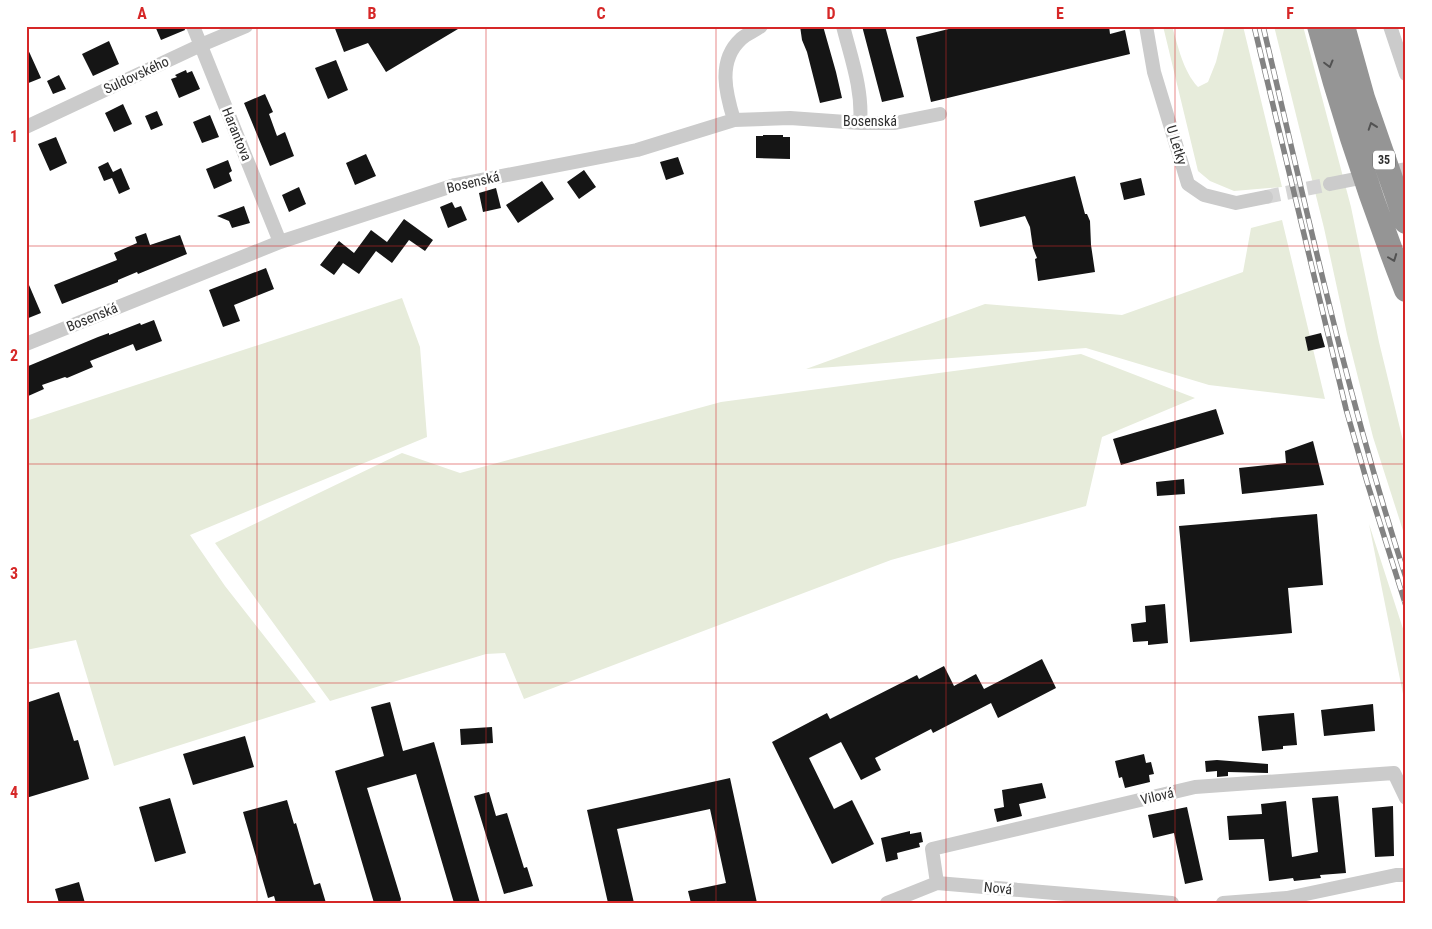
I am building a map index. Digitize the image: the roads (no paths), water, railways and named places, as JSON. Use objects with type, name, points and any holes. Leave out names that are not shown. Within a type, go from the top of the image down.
[{"type":"highway","name":"35","points":[[1319,26],[1339,102],[1381,226],[1406,290]]},
{"type":"highway","name":"35","points":[[1343,26],[1363,98],[1406,222]]},
{"type":"street","name":"Harantova","points":[[193,26],[280,242]]},
{"type":"street","name":"Suldovského","points":[[26,127],[201,45],[246,26]]},
{"type":"street","points":[[734,120],[724,78],[727,64],[740,39],[760,26]]},
{"type":"street","points":[[843,26],[858,81],[861,106],[860,123]]},
{"type":"street","name":"U Letky","points":[[1146,26],[1154,72],[1188,184],[1204,195],[1236,203],[1266,197]]},
{"type":"street","points":[[1390,26],[1406,74]]},
{"type":"street","name":"Bosenská","points":[[26,344],[280,242],[454,185],[637,150],[734,120],[790,118],[860,123],[895,123],[940,114]]},
{"type":"street","points":[[1330,184],[1406,170]]},
{"type":"street","name":"Vilová","points":[[937,883],[932,849],[1195,787],[1394,773],[1406,798]]},
{"type":"street","points":[[1223,903],[1287,898],[1396,875],[1406,875]]},
{"type":"street","name":"Nová","points":[[888,903],[937,883],[1172,903]]},
{"type":"tunnel","points":[[1266,197],[1330,184]]},
{"type":"railway","points":[[1254,26],[1346,409],[1406,606]]},
{"type":"railway","points":[[1263,26],[1346,373],[1406,578]]}]
